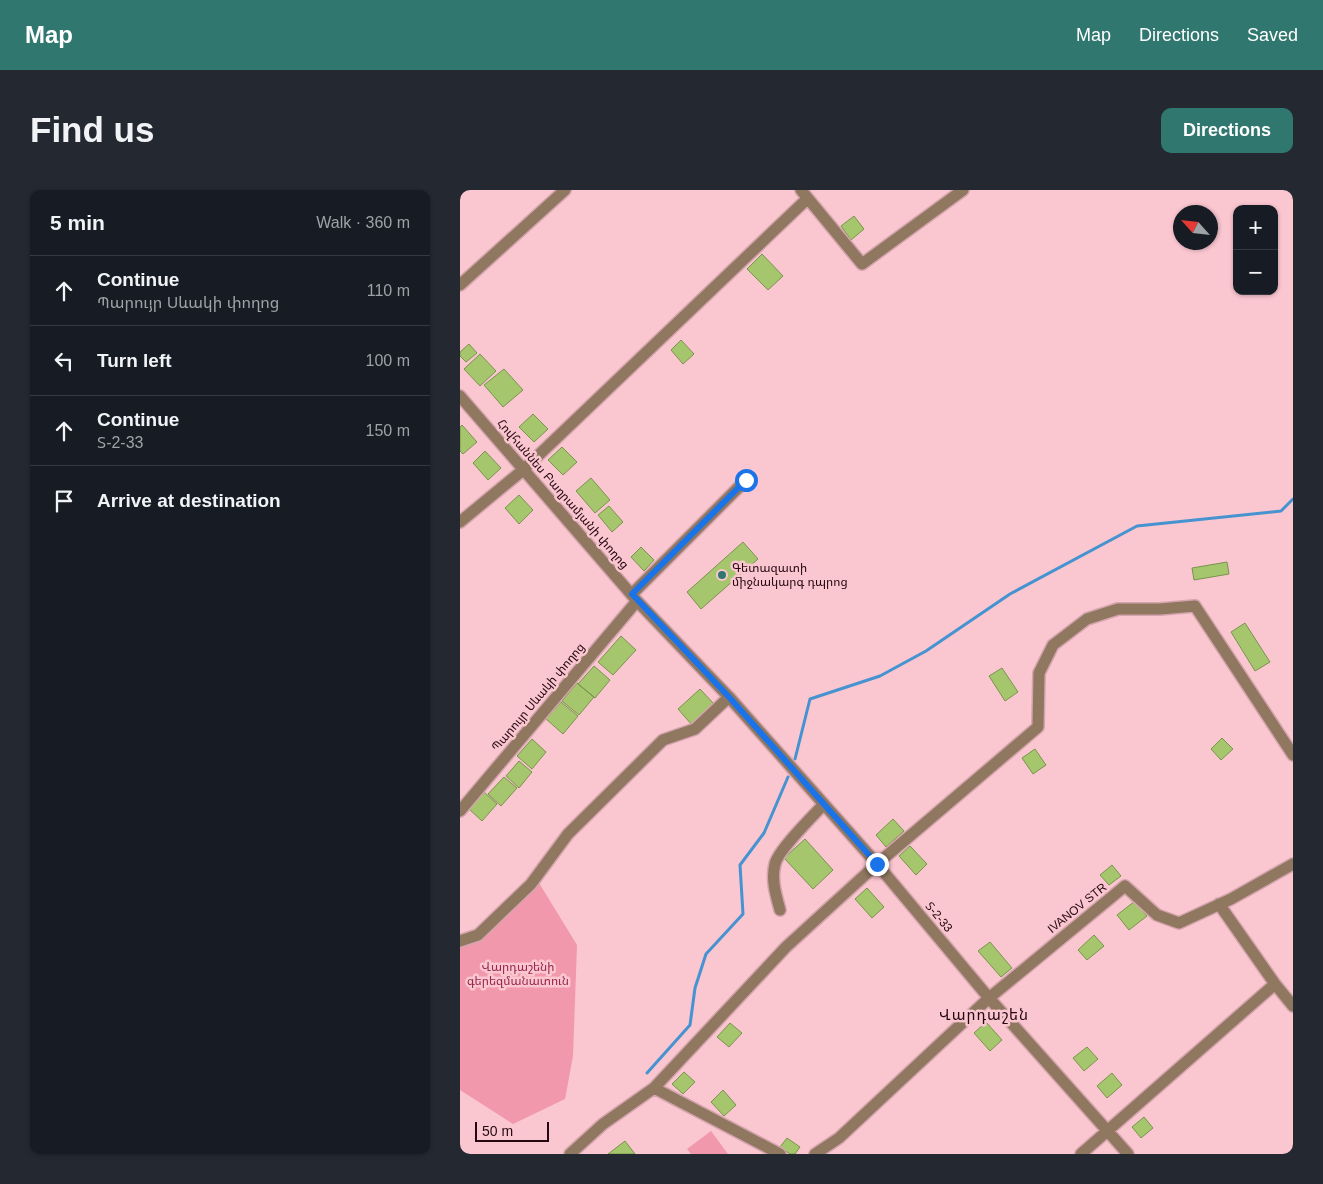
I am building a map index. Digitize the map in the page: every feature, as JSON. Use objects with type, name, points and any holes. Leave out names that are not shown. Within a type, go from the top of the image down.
[{"type":"street","points":[[460,285],[565,190]]},
{"type":"street","points":[[460,522],[523,470],[804,194],[862,264],[963,190]]},
{"type":"street","name":"Հովհաննես Բաղրամյանի փողոց","points":[[460,396],[635,597],[729,697]]},
{"type":"street","name":"Պարույր Սևակի փողոց","points":[[460,811],[635,597],[746,480]]},
{"type":"street","points":[[570,1154],[603,1124],[654,1088],[786,947],[877,864],[1038,727],[1039,673],[1053,645],[1087,619],[1118,609],[1160,609],[1195,606],[1293,754]]},
{"type":"street","points":[[460,941],[478,935],[531,884],[568,834],[664,740],[695,729],[729,697]]},
{"type":"street","name":"Տ-2-33","points":[[729,697],[877,864],[989,998],[1106,1132],[1128,1154]]},
{"type":"street","points":[[780,910],[773,882],[775,863],[793,838],[824,804]]},
{"type":"street","name":"IVANOV STR","points":[[989,998],[1125,886],[1157,915],[1179,923],[1219,904],[1293,864]]},
{"type":"street","points":[[1219,904],[1275,984],[1293,1006]]},
{"type":"street","points":[[1081,1154],[1275,984]]},
{"type":"street","points":[[815,1154],[839,1138],[989,998]]},
{"type":"street","points":[[654,1088],[780,1154]]},
{"type":"green space","name":"Վարդաշենի գերեզմանատուն","points":[[539,883],[577,945],[573,1056],[565,1099],[513,1124],[460,1090],[460,943],[466,942]]},
{"type":"green space","points":[[711,1131],[728,1154],[691,1154],[687,1149]]},
{"type":"building","points":[[854,216],[864,229],[851,240],[841,226]]},
{"type":"building","points":[[762,254],[783,276],[768,290],[747,269]]},
{"type":"building","points":[[681,340],[694,354],[683,364],[671,350]]},
{"type":"building","points":[[469,344],[477,353],[466,362],[460,356],[460,352]]},
{"type":"building","points":[[480,354],[496,371],[480,386],[464,369]]},
{"type":"building","points":[[504,369],[523,390],[503,407],[484,385]]},
{"type":"building","points":[[533,414],[548,429],[534,442],[519,427]]},
{"type":"building","points":[[462,425],[477,442],[463,454],[460,451],[460,427]]},
{"type":"building","points":[[562,447],[577,462],[563,475],[548,460]]},
{"type":"building","points":[[485,451],[501,468],[488,480],[473,463]]},
{"type":"building","points":[[591,478],[610,500],[595,513],[576,491]]},
{"type":"building","points":[[519,495],[533,510],[519,524],[505,508]]},
{"type":"building","points":[[609,506],[623,522],[612,532],[598,515]]},
{"type":"building","name":"Գետազատի միջնակարգ դպրոց","points":[[743,542],[758,559],[701,609],[687,592]]},
{"type":"building","points":[[641,547],[654,560],[644,571],[631,557]]},
{"type":"building","points":[[1227,562],[1229,574],[1194,580],[1192,568]]},
{"type":"building","points":[[1245,623],[1270,662],[1255,671],[1231,632]]},
{"type":"building","points":[[621,636],[636,650],[613,675],[598,662]]},
{"type":"building","points":[[594,666],[610,680],[595,698],[578,684]]},
{"type":"building","points":[[1002,668],[1018,692],[1005,701],[989,676]]},
{"type":"building","points":[[577,683],[594,697],[579,715],[562,701]]},
{"type":"building","points":[[700,689],[714,704],[692,725],[678,709]]},
{"type":"building","points":[[561,702],[578,716],[563,734],[546,719]]},
{"type":"building","points":[[1222,738],[1233,749],[1221,760],[1211,749]]},
{"type":"building","points":[[532,739],[546,752],[532,769],[517,756]]},
{"type":"building","points":[[1035,749],[1046,765],[1033,774],[1022,758]]},
{"type":"building","points":[[519,761],[532,772],[519,788],[506,776]]},
{"type":"building","points":[[504,777],[517,788],[501,806],[488,794]]},
{"type":"building","points":[[484,792],[497,804],[482,821],[469,809]]},
{"type":"building","points":[[893,819],[904,831],[886,847],[876,835]]},
{"type":"building","points":[[805,839],[833,870],[813,889],[784,858]]},
{"type":"building","points":[[910,846],[927,864],[916,875],[899,856]]},
{"type":"building","points":[[1112,865],[1121,876],[1109,885],[1100,875]]},
{"type":"building","points":[[867,888],[884,907],[872,918],[855,899]]},
{"type":"building","points":[[1135,901],[1147,916],[1129,930],[1117,915]]},
{"type":"building","points":[[1094,935],[1104,946],[1087,960],[1078,950]]},
{"type":"building","points":[[990,942],[1012,968],[1001,977],[978,951]]},
{"type":"building","points":[[986,1022],[1002,1040],[990,1051],[974,1033]]},
{"type":"building","points":[[730,1023],[742,1033],[729,1047],[717,1037]]},
{"type":"building","points":[[1087,1047],[1098,1059],[1084,1071],[1073,1058]]},
{"type":"building","points":[[684,1072],[695,1082],[683,1094],[672,1084]]},
{"type":"building","points":[[1112,1073],[1122,1085],[1107,1098],[1097,1086]]},
{"type":"building","points":[[723,1090],[736,1105],[724,1116],[711,1102]]},
{"type":"building","points":[[1144,1117],[1153,1128],[1141,1138],[1132,1127]]},
{"type":"building","points":[[787,1138],[800,1147],[795,1154],[790,1154],[780,1147]]},
{"type":"building","points":[[625,1141],[635,1154],[608,1154]]},
{"type":"waterway","points":[[795,759],[810,699],[880,676],[926,651],[1010,594],[1137,526],[1281,511],[1293,499]]},
{"type":"waterway","points":[[647,1073],[690,1025],[695,988],[706,954],[743,914],[740,865],[764,833],[788,777]]},
{"type":"place","name":"Գետազատի միջնակարգ դպրոց","points":[[722,575]]},
{"type":"district","name":"Վարդաշեն","points":[[984,1015]]},
{"type":"route","points":[[746,480],[632,594],[729,697],[877,864]]}]
